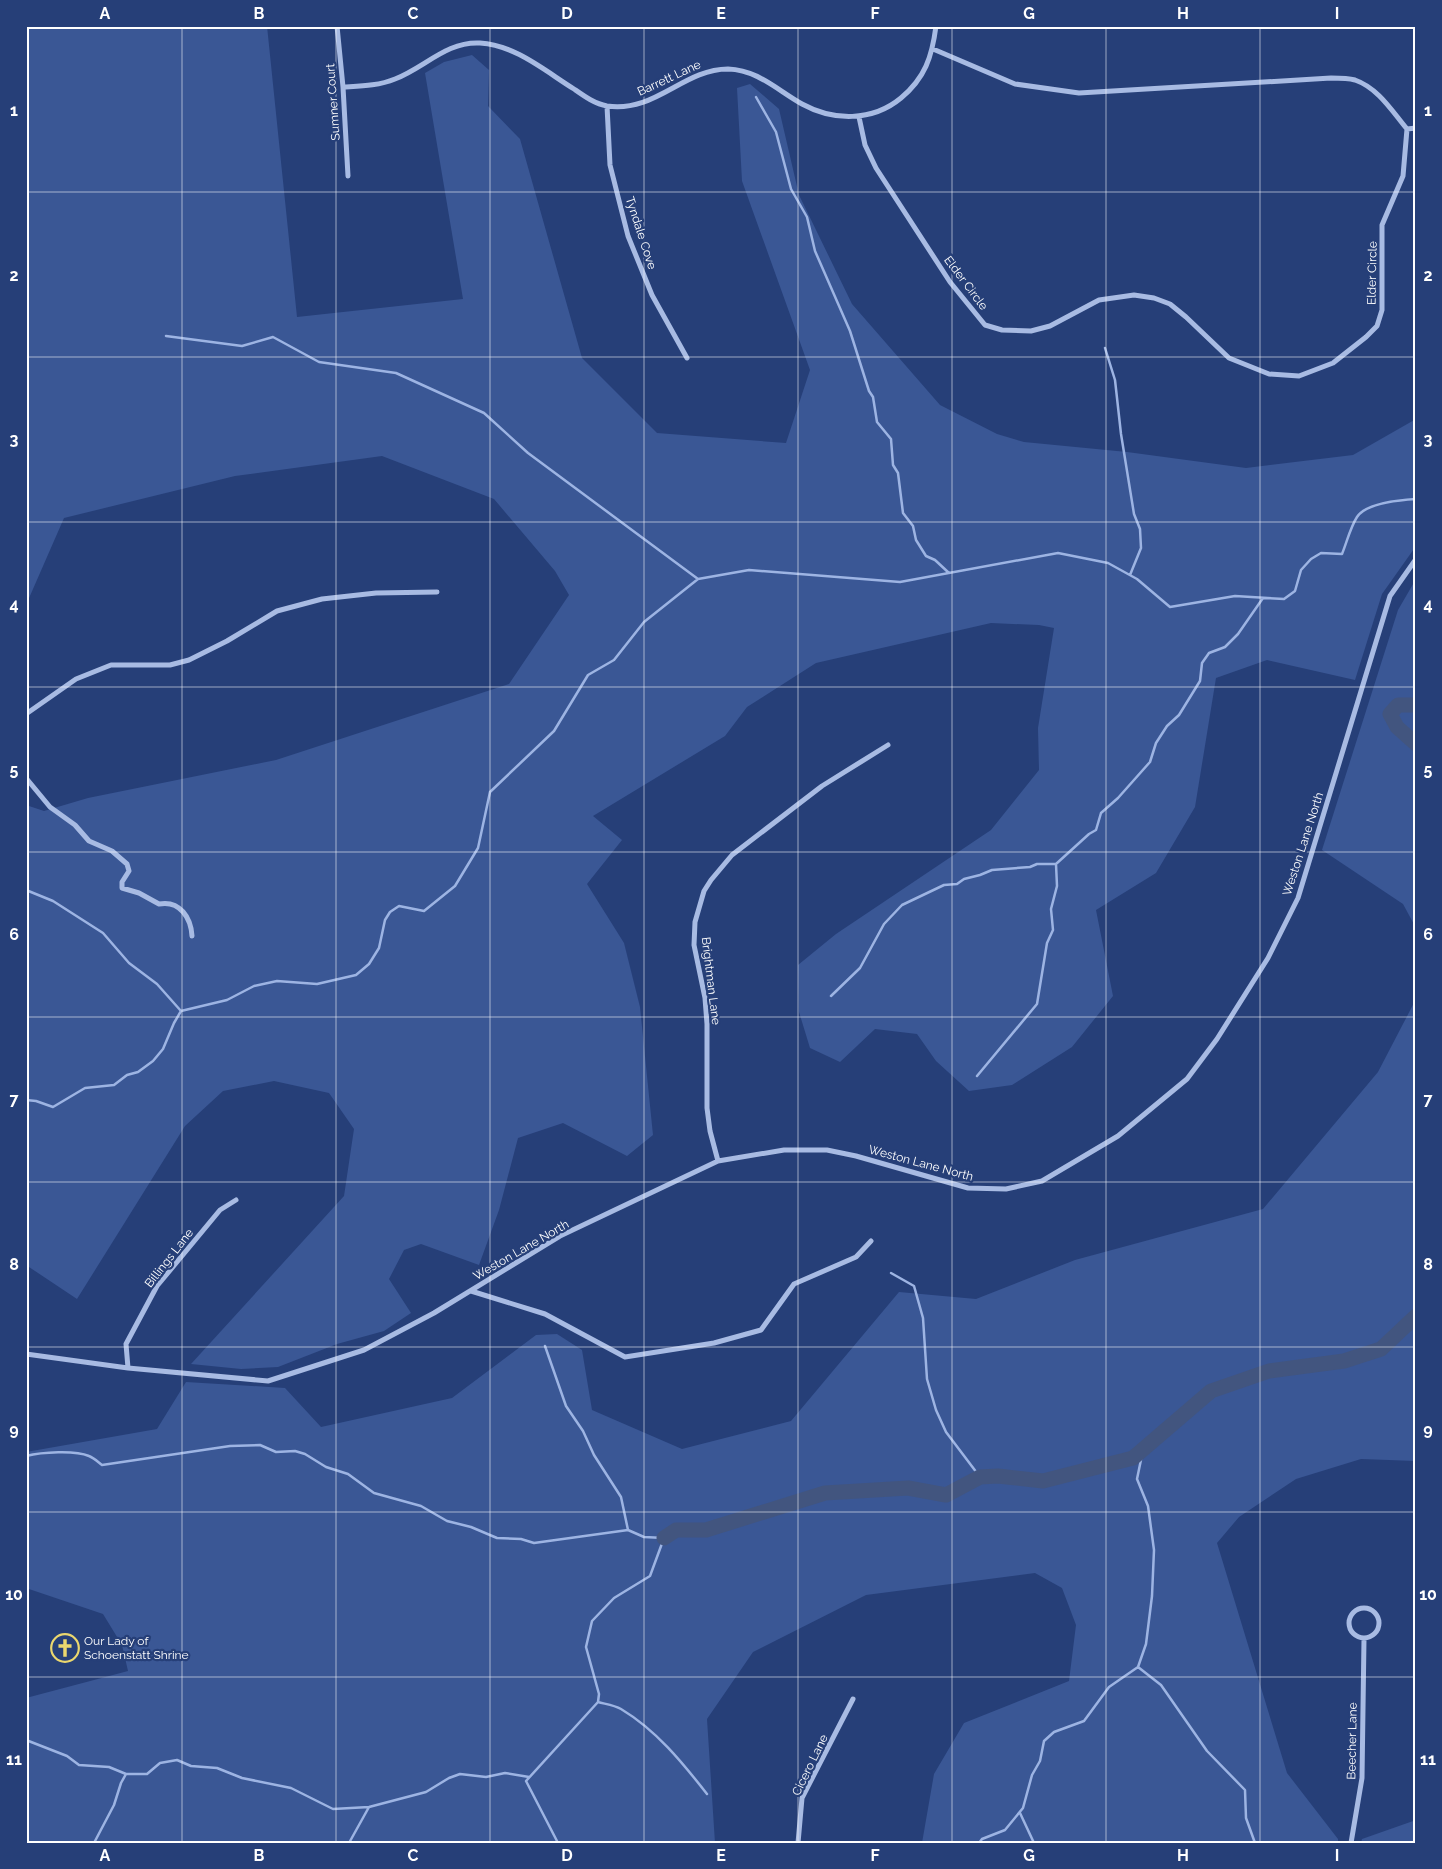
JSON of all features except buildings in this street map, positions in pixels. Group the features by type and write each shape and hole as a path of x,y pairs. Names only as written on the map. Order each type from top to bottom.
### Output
{"street":[{"name":"Sumner Court","path":"337,26 348,176"},
{"name":"Barrett Lane","path":"342,87 376,84 393,80 449,48 479,43 508,49 584,96 607,106 641,104 710,70 728,69 742,70 758,76 802,104 818,111 833,116 859,117 890,107 920,79 933,50 936,26"},
{"path":"933,50 1015,84 1079,93 1331,78 1354,80 1376,92 1407,129 1416,128"},
{"name":"Tyndale Cove","path":"607,106 610,165 628,236 652,295 687,358"},
{"name":"Elder Circle","path":"859,117 865,145 876,168 950,282 985,325 1002,330 1031,331 1050,326 1099,300 1134,295 1148,297 1170,304 1229,358 1269,374 1299,376 1333,363 1366,338 1377,326 1382,310 1382,226 1403,176 1407,129"},
{"name":"Weston Lane North","path":"26,1354 128,1368 268,1381 364,1350 434,1313 560,1236 718,1161 784,1150 827,1150 856,1156 968,1188 1006,1189 1042,1181 1118,1136 1187,1079 1216,1039 1268,958 1298,898 1390,596 1416,559"},
{"path":"26,714 76,679 111,665 170,664 189,660 227,641 277,611 322,598 437,592"},
{"name":"Brightman Lane","path":"718,1161 710,1131 707,1108 707,1024 705,998 694,945 695,922 701,899 710,880 732,855 822,786 888,745"},
{"path":"26,778 50,807 75,825 89,841 112,851 127,864 129,871 121,885 122,888 139,893 159,904 168,902 174,904 188,919 192,936"},
{"name":"Billings Lane","path":"128,1368 126,1344 157,1286 220,1210 236,1200"},
{"path":"470,1291 545,1314 625,1357 714,1343 761,1330 794,1284 856,1257 871,1241"},
{"path":"1364,1608 1377,1614 1380,1624 1377,1633 1364,1639 1354,1635 1351,1631 1349,1620 1355,1612 1364,1608"},
{"name":"Beecher Lane","path":"1351,1843 1362,1778 1364,1639"},
{"name":"Cicero Lane","path":"798,1843 802,1798 853,1699"}],"shaded area":[{"path":"32,26 267,26 297,317 463,299 425,73 444,62 472,55 489,70 488,106 520,139 582,358 657,433 786,443 810,370 742,181 737,88 750,84 779,109 799,195 852,304 940,405 997,434 1024,442 1127,452 1246,468 1353,455 1416,419 1416,546 1382,594 1355,680 1267,660 1216,678 1195,807 1156,873 1096,910 1113,996 1072,1047 1012,1085 969,1091 936,1061 917,1034 875,1029 840,1062 810,1048 799,1012 798,965 836,934 991,830 1039,770 1038,728 1054,628 1039,625 991,623 816,663 747,707 725,736 593,816 622,840 587,884 624,943 640,1007 653,1135 627,1156 563,1123 518,1138 499,1210 479,1265 421,1244 404,1250 389,1279 411,1313 384,1331 337,1344 278,1367 241,1369 191,1364 344,1196 354,1129 329,1093 274,1081 223,1091 185,1126 77,1299 26,1265 26,805 44,811 88,798 276,760 509,684 569,595 555,571 494,499 382,456 235,476 64,518 26,605 26,28"},
{"path":"1416,579 1416,928 1403,904 1322,850 1398,610"},
{"path":"1416,999 1416,1461 1361,1459 1296,1479 1239,1517 1217,1543 1287,1773 1338,1839 1338,1843 922,1843 934,1774 964,1723 1069,1681 1076,1625 1062,1588 1035,1573 866,1595 753,1652 707,1719 715,1843 26,1843 26,1698 128,1671 122,1645 103,1614 26,1588 26,1452 157,1429 186,1382 285,1388 321,1427 452,1398 536,1335 557,1334 582,1350 592,1410 682,1449 791,1421 899,1292 976,1299 1075,1260 1263,1209 1378,1072"},
{"path":"1416,1820 1416,1843 1361,1843 1362,1839"}],"waterway":[{"path":"756,97 776,132 791,189 807,217 815,251 850,331 869,391 873,397 877,422 891,439 893,465 898,473 903,513 913,526 916,540 926,556 935,560 949,573"},
{"path":"166,336 242,346 273,337 319,362 396,373 484,413 528,453 698,579 749,570 900,582 1058,553 1108,563 1137,579 1170,607 1235,596 1284,599 1295,591 1301,570 1311,559 1321,553 1342,554 1352,526 1361,512 1375,505 1416,499"},
{"path":"1105,348 1115,380 1121,434 1134,514 1140,529 1141,548 1130,575"},
{"path":"26,890 53,901 103,933 129,963 157,984 181,1011 227,1000 254,986 277,981 317,984 356,975 369,964 379,948 385,920 390,912 399,906 424,911 455,886 478,848 490,792 554,731 588,675 614,660 644,622 698,579"},
{"path":"977,1076 1037,1004 1047,943 1053,930 1051,909 1057,886 1056,864 1096,830 1101,813 1118,798 1150,762 1156,743 1167,726 1179,715 1200,681 1202,663 1209,653 1225,647 1238,634 1263,598"},
{"path":"1416,705 1398,705 1390,714 1397,727 1416,744"},
{"path":"831,996 860,968 884,924 902,905 944,885 957,884 964,879 992,870 1030,867 1037,864 1056,864"},
{"path":"26,1100 36,1101 53,1107 85,1088 114,1085 127,1075 138,1072 153,1061 163,1049 181,1011"},
{"path":"891,1273 914,1286 923,1318 927,1379 936,1410 946,1432 980,1477"},
{"path":"664,1538 676,1530 706,1530 825,1493 908,1488 946,1495 980,1477 998,1476 1043,1481 1133,1458 1211,1391 1269,1371 1344,1361 1381,1349 1416,1316"},
{"path":"545,1346 566,1406 583,1431 594,1455 621,1497 628,1530"},
{"path":"26,1456 41,1453 76,1453 89,1456 102,1465 230,1446 260,1445 276,1452 295,1451 305,1454 326,1467 348,1474 374,1493 421,1506 447,1521 471,1527 497,1538 521,1539 534,1543 628,1530 644,1537 664,1538 650,1576 614,1598 592,1621 586,1647 599,1694 598,1702 526,1781 558,1843"},
{"path":"979,1843 982,1839 1005,1830 1023,1808 1032,1775 1040,1761 1044,1741 1054,1732 1084,1721 1109,1687 1138,1667 1146,1644 1152,1596 1154,1550 1148,1506 1137,1479 1143,1450"},
{"path":"1138,1667 1161,1685 1207,1751 1245,1790 1246,1818 1255,1843"},
{"path":"598,1702 621,1709 646,1727 678,1759 707,1794"},
{"path":"26,1740 67,1756 79,1765 109,1767 126,1774"},
{"path":"94,1843 114,1805 126,1774 147,1774 160,1763 177,1760 191,1766 217,1768 242,1778 291,1788 333,1809 369,1807 426,1792 449,1778 460,1774 486,1777 505,1773 529,1777"},
{"path":"349,1843 369,1807"},
{"path":"1020,1813 1034,1843"}],"place":[{"name":"Our Lady of Schoenstatt Shrine","path":"65,1648"}]}
